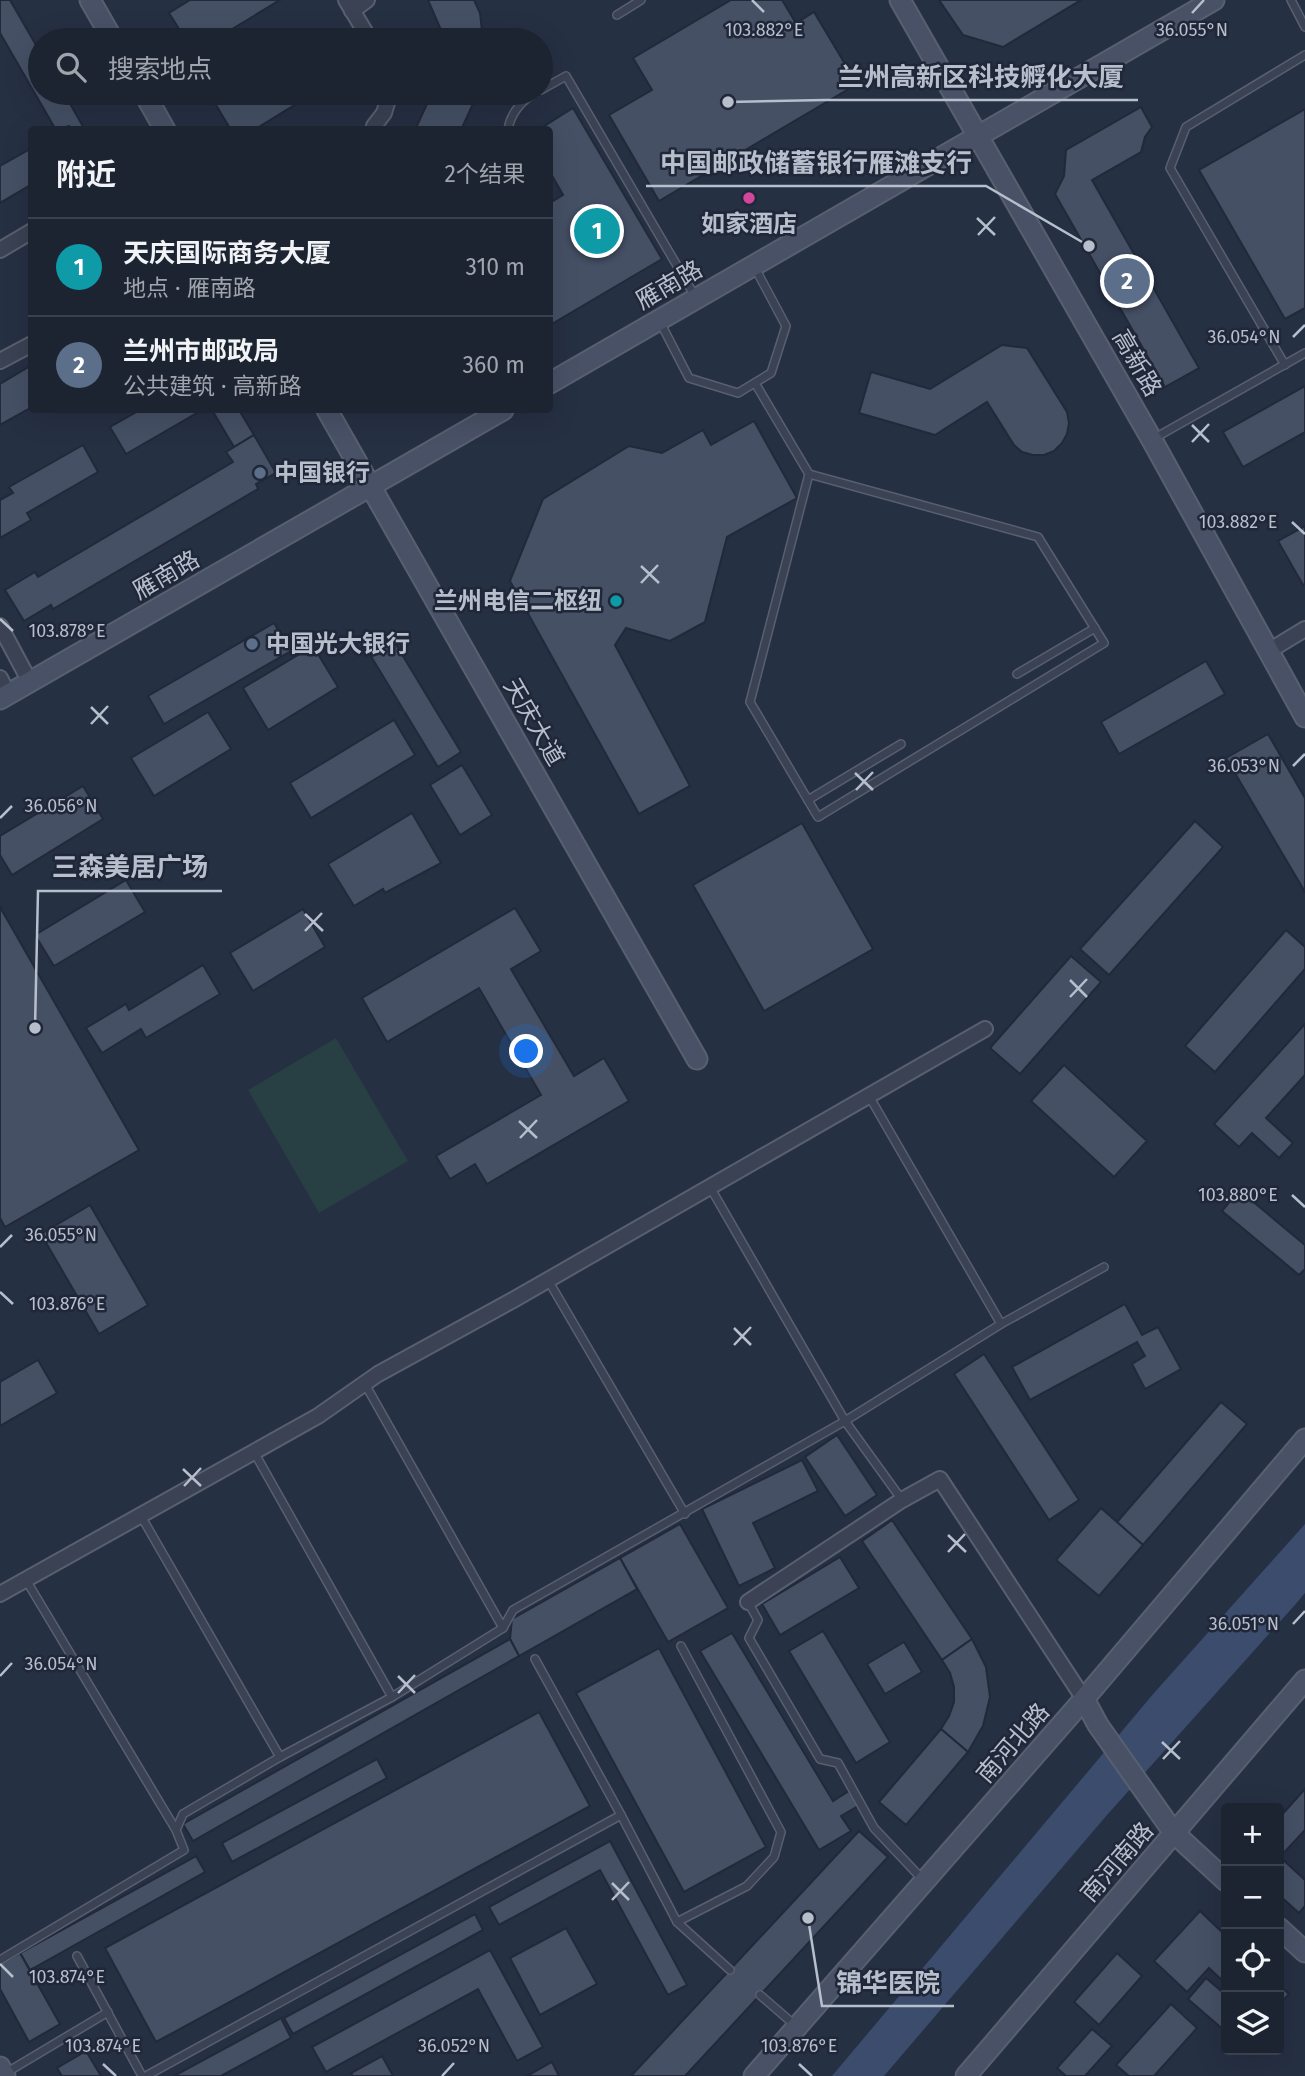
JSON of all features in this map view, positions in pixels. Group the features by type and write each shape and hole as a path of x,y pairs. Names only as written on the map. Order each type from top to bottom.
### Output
{"street":[{"path":"90,0 106,28"},
{"path":"363,28 349,5 367,0"},
{"name":"高新路","path":"900,0 1152,440 1305,717"},
{"name":"雁南路","path":"553,381 1214,0"},
{"path":"151,105 163,126"},
{"path":"374,126 386,105"},
{"path":"0,250 28,233"},
{"path":"0,361 28,346"},
{"name":"天庆大道","path":"329,413 697,1059"},
{"name":"雁南路","path":"3,690 30,682 498,413"},
{"path":"0,626 30,682"},
{"path":"1267,652 1305,629"},
{"path":"0,1594 318,1416 365,1383 985,1029"},
{"name":"南河北路","path":"754,2076 1084,1699 1305,1438"},
{"path":"748,1602 902,1500 940,1479 1149,1800 1174,1833 1221,1876"},
{"name":"南河南路","path":"965,2076 1305,1680"},
{"path":"1280,1929 1305,1952"}],"lane":[{"path":"617,15 641,0"},
{"path":"1291,0 1305,27"},
{"path":"1285,365 1170,167 1186,127 1305,55"},
{"path":"553,83 566,76 696,298"},
{"path":"508,126 509,120 520,105"},
{"path":"659,320 689,378 738,393 771,373 786,326 753,266"},
{"path":"1152,440 1305,353"},
{"path":"755,383 809,474 1038,537 1104,643 818,817 750,702 809,474"},
{"path":"1017,674 1095,628"},
{"path":"808,800 901,744"},
{"path":"869,1095 1002,1324"},
{"path":"710,1187 845,1421 902,1500"},
{"path":"176,1830 183,1814 280,1757 392,1697 503,1628 513,1610 685,1514 845,1421 1002,1324 1104,1267"},
{"path":"548,1280 685,1514"},
{"path":"365,1383 503,1628"},
{"path":"254,1452 392,1697"},
{"path":"141,1515 280,1757"},
{"path":"0,1959 184,1850 176,1830 26,1579"},
{"path":"748,1602 758,1620 749,1638 820,1759 838,1763 874,1828 924,1881"},
{"path":"677,1922 747,1886 774,1857 781,1832 681,1646"},
{"path":"535,1659 677,1922 730,1970"},
{"path":"77,1956 144,2076 621,1815"},
{"path":"760,1995 797,2027"},
{"path":"3,2073 107,2012"}],"green space":[{"path":"336,1038 408,1161 319,1213 248,1090"}],"water":[{"path":"1305,1524 1305,1593 1294,1606 1107,1815 884,2076 832,2076 1154,1693"}],"building":[{"path":"0,0 10,0 28,31 28,82 0,33"},
{"path":"190,0 280,0 234,28 178,28 169,13"},
{"path":"428,0 474,0 480,13 482,28 440,28"},
{"path":"731,0 782,0 796,23 814,12 857,84 659,201 609,115 652,90 633,58"},
{"path":"939,0 1081,0 1003,47 963,35"},
{"path":"42,105 71,105 83,126 69,126 54,126"},
{"path":"216,105 295,105 260,126 229,126"},
{"path":"426,105 472,105 463,126 417,126"},
{"path":"1141,107 1152,127 1145,137 1141,152 1092,180 1199,368 1165,387 1055,194 1064,176 1066,150"},
{"path":"573,108 662,259 553,323 553,201 563,195 553,177 553,126 544,126"},
{"path":"1305,109 1305,308 1285,319 1199,170"},
{"path":"28,150 28,186 0,203 0,166"},
{"path":"1002,345 1027,348 1067,412 1067,434 1054,451 1044,455 1022,452 1014,445 987,402 935,435 859,413 871,372 930,389"},
{"path":"28,367 28,409 0,425 0,384"},
{"path":"1305,386 1305,432 1243,467 1223,432"},
{"path":"135,413 197,413 126,454 110,427"},
{"path":"214,413 241,413 254,435 234,447"},
{"name":"兰州电信二枢纽","path":"754,421 797,498 727,537 705,622 670,641 626,628 615,645 690,786 639,814 510,581 543,499 629,446 662,453 703,430 711,445"},
{"path":"254,435 276,473 256,484 258,489 53,609 51,605 24,621 5,590 35,572 38,577 233,462 226,452"},
{"path":"83,445 98,472 27,513 31,520 0,538 0,500 13,493 9,487"},
{"path":"1305,526 1305,584 1303,585 1278,541"},
{"path":"274,623 291,651 164,724 148,696"},
{"path":"392,638 461,752 438,767 369,653"},
{"path":"313,646 338,687 268,730 243,688"},
{"path":"1206,661 1225,694 1119,754 1101,722"},
{"path":"208,712 231,749 154,796 131,758"},
{"path":"394,720 415,755 311,818 290,783"},
{"path":"1268,734 1305,798 1305,892 1226,758"},
{"path":"462,765 492,815 460,835 430,785"},
{"path":"83,786 103,819 12,875 0,855 0,836"},
{"path":"412,813 441,863 385,893 383,889 354,906 328,864"},
{"path":"1195,821 1223,847 1109,975 1080,949"},
{"path":"802,823 873,949 764,1011 693,885"},
{"path":"126,880 145,912 54,966 35,935"},
{"path":"0,907 139,1150 5,1227 0,1218"},
{"path":"515,908 541,951 511,969 574,1076 604,1058 629,1101 487,1184 475,1164 450,1179 436,1156 541,1095 479,988 387,1042 362,998"},
{"path":"303,909 325,947 253,991 230,953"},
{"path":"1286,930 1305,947 1305,969 1215,1072 1185,1046"},
{"path":"1071,956 1101,982 1020,1074 990,1048"},
{"path":"203,965 220,994 146,1038 141,1029 102,1053 86,1028 126,1004 129,1010"},
{"path":"1305,1024 1305,1075 1266,1118 1293,1143 1279,1158 1252,1133 1239,1147 1214,1124"},
{"path":"1064,1065 1147,1141 1114,1177 1031,1101"},
{"path":"1239,1190 1305,1245 1305,1269 1299,1275 1222,1211"},
{"path":"90,1205 148,1305 99,1334 41,1234"},
{"path":"1125,1304 1142,1335 1158,1327 1181,1369 1145,1389 1132,1364 1145,1356 1137,1342 1030,1400 1012,1367"},
{"path":"984,1354 1079,1500 1049,1520 954,1374"},
{"path":"38,1360 57,1393 0,1426 0,1382"},
{"path":"1221,1402 1247,1424 1143,1545 1117,1522"},
{"path":"837,1435 877,1495 845,1516 805,1457"},
{"path":"802,1460 818,1491 753,1523 775,1568 739,1586 702,1509"},
{"path":"1101,1508 1143,1545 1099,1596 1056,1560"},
{"path":"892,1520 972,1639 942,1660 862,1541"},
{"path":"680,1524 728,1608 668,1642 620,1558"},
{"path":"840,1557 859,1588 780,1635 762,1604"},
{"path":"620,1558 637,1589 519,1656 510,1639 512,1619"},
{"path":"823,1631 890,1742 856,1763 789,1651"},
{"path":"732,1633 833,1801 849,1791 858,1806 841,1816 851,1831 819,1850 700,1651"},
{"path":"510,1639 519,1656 193,1841 183,1824"},
{"path":"972,1639 986,1667 990,1697 983,1726 968,1752 941,1729 954,1702 950,1673 942,1660"},
{"path":"904,1642 922,1672 885,1694 867,1664"},
{"path":"659,1648 766,1847 684,1892 576,1693"},
{"path":"539,1712 590,1806 156,2042 105,1948"},
{"path":"941,1729 968,1752 906,1825 879,1802"},
{"path":"377,1759 387,1778 232,1862 222,1843"},
{"path":"1305,1789 1305,1830 1284,1853 1284,1812"},
{"path":"859,1831 888,1857 685,2076 631,2076"},
{"path":"610,1841 687,1985 668,1995 600,1870 499,1925 489,1907"},
{"path":"196,1856 205,1872 30,1970 20,1953"},
{"path":"1284,1861 1305,1880 1305,1906 1299,1913 1284,1900"},
{"path":"1200,1911 1221,1931 1221,1979 1209,1968 1187,1992 1154,1961"},
{"path":"475,1914 483,1930 293,2034 284,2018"},
{"path":"566,1928 597,1984 540,2015 510,1958"},
{"path":"490,1950 543,2047 517,2061 478,1989 326,2072 312,2047"},
{"path":"20,1953 60,2024 29,2042 0,1989 0,1964"},
{"path":"1117,1953 1142,1976 1099,2025 1074,2002"},
{"path":"1206,1978 1221,1991 1221,2028 1188,1999"},
{"path":"1171,2004 1197,2028 1154,2076 1129,2076 1116,2065"},
{"path":"281,2018 291,2038 221,2076 174,2076"},
{"path":"1092,2029 1112,2046 1085,2076 1066,2076 1057,2068"},
{"path":"86,2051 101,2076 62,2076 57,2068"},
{"path":"382,2056 393,2076 353,2076 351,2073"},
{"path":"552,2062 559,2076 527,2076"}],"place":[{"name":"兰州高新区科技孵化大厦","path":"728,102"},
{"name":"如家酒店","path":"749,198"},
{"name":"天庆国际商务大厦","path":"597,231"},
{"name":"中国邮政储蓄银行雁滩支行","path":"1089,246"},
{"name":"兰州市邮政局","path":"1127,281"},
{"name":"中国银行","path":"260,473"},
{"name":"兰州电信二枢纽","path":"616,601"},
{"name":"中国光大银行","path":"252,644"},
{"name":"三森美居广场","path":"35,1028"},
{"name":"锦华医院","path":"808,1918"}]}
